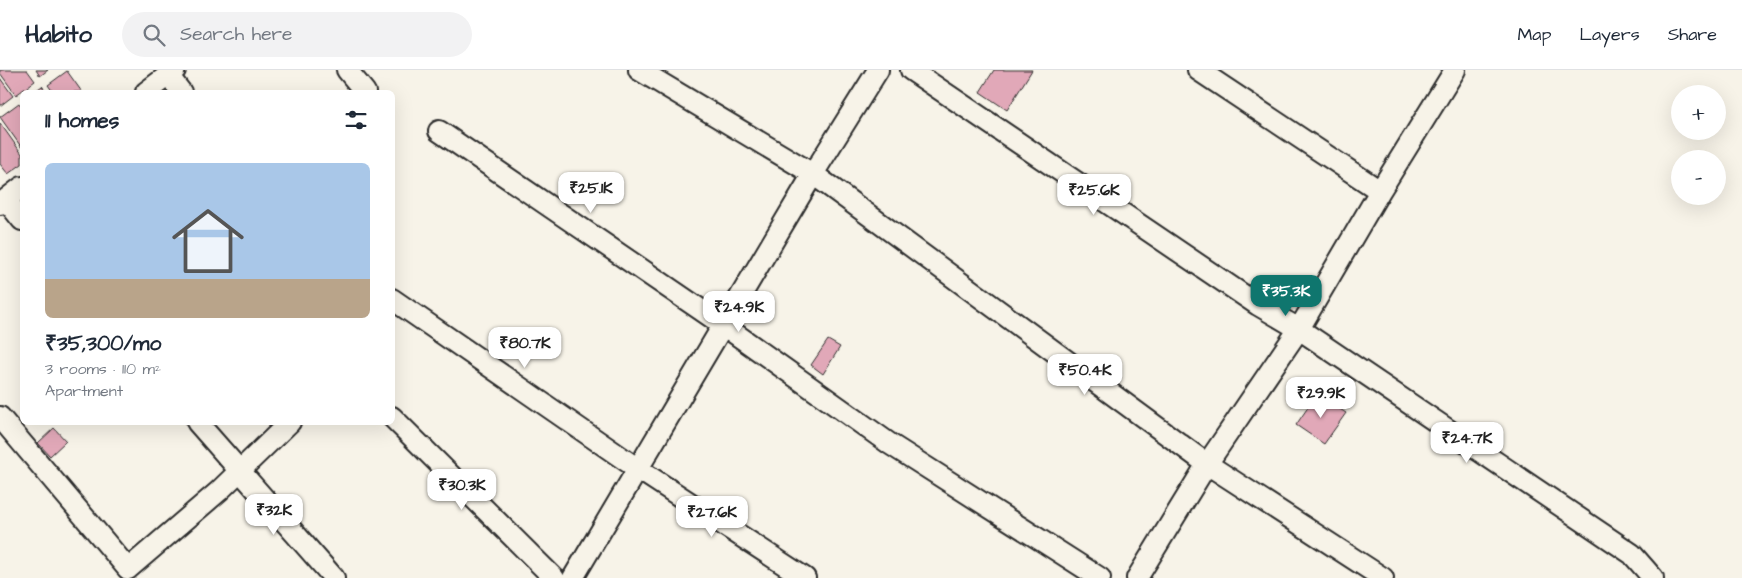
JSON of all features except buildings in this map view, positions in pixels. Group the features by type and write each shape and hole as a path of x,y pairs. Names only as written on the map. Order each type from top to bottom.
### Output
{"street":[{"path":"347,70 363,90"},
{"path":"639,70 813,174 1207,464 1383,578"},
{"path":"572,578 813,174 878,70"},
{"path":"911,70 1250,299 1299,328 1632,554 1653,578"},
{"path":"1198,70 1380,191"},
{"path":"1137,578 1207,464 1299,328 1380,191 1455,70"},
{"path":"149,90 172,73 180,90"},
{"path":"439,131 723,325 890,444 1100,578"},
{"path":"20,189 3,202 20,218"},
{"path":"395,301 638,469 804,578"},
{"path":"0,417 127,575 161,540 199,509 287,425"},
{"path":"395,421 554,578"},
{"path":"201,425 334,578"}]}
